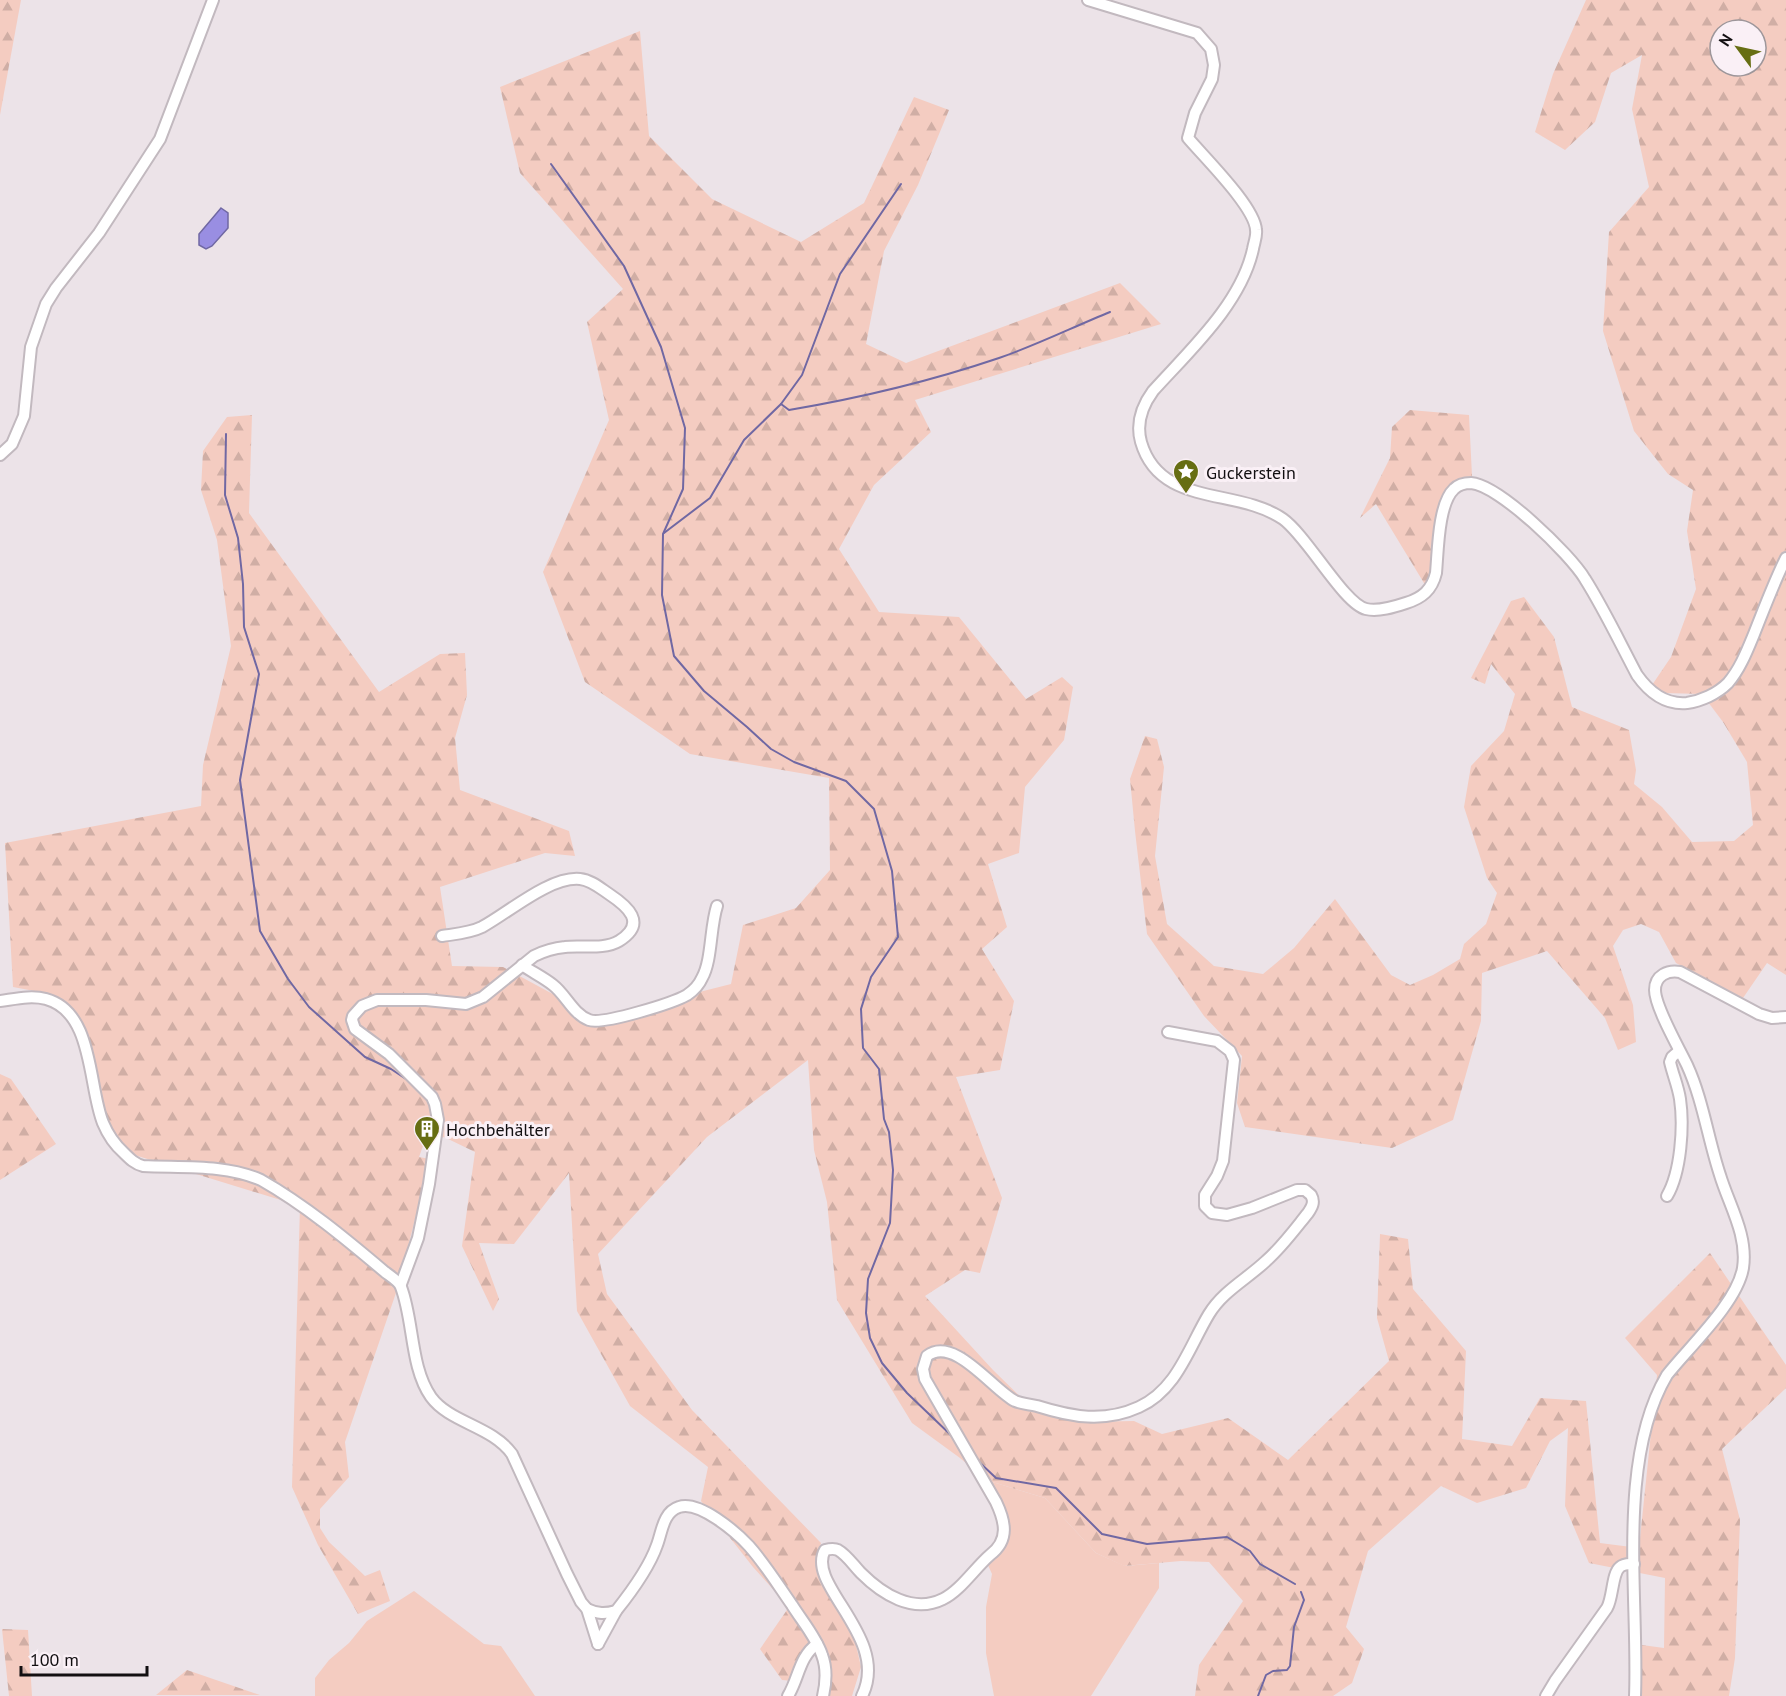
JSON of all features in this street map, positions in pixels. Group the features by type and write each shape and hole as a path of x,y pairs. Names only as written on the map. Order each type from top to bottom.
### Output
{"street":[{"path":"0,455 12,444 24,416 31,346 46,304 99,233 160,139 213,0"},
{"path":"1088,0 1197,33 1211,49 1214,65 1212,79 1195,113 1188,138 1247,208 1256,230 1251,257 1221,316 1153,391 1145,403 1140,436 1144,453 1148,461 1167,480 1186,488 1263,509 1282,519 1298,532 1349,598 1360,607 1370,609 1403,604 1427,592 1435,580 1442,522 1448,496 1464,484 1471,483 1486,488 1524,515 1572,562 1585,579 1637,675 1647,689 1670,702 1699,700 1710,696 1727,684 1741,663 1786,558"},
{"path":"442,936 476,929 524,899 550,887 577,879 590,882 626,906 632,913 633,922 627,935 616,943 605,946 564,947 534,956 475,1002 466,1004 426,1000 377,1000 362,1006 353,1017 355,1029 381,1048 427,1092 432,1097 437,1111 438,1120 429,1184 418,1238 401,1284 419,1369 428,1392 440,1406 491,1435 512,1454 567,1574 587,1609 598,1644 616,1611 651,1559 666,1519 671,1512 680,1507 690,1506 713,1516 748,1545 776,1581 824,1658 826,1673 823,1696"},
{"path":"522,965 551,983 588,1020 599,1022 643,1011 683,997 699,984 705,973 717,906"},
{"path":"1635,1696 1635,1506 1638,1464 1648,1420 1667,1375 1738,1285 1744,1254 1740,1232 1720,1176 1698,1095 1658,1003 1655,992 1657,981 1660,976 1669,971 1675,971 1766,1017 1778,1019 1786,1017"},
{"path":"0,1001 38,997 59,1004 69,1013 86,1048 102,1122 115,1145 134,1162 143,1166 222,1170 251,1175 330,1228 401,1284"},
{"path":"862,1696 868,1677 866,1653 854,1624 823,1575 821,1557 825,1550 831,1548 837,1550 889,1595 913,1604 925,1605 946,1598 953,1592 980,1563 996,1551 1004,1535 1004,1521 996,1502 925,1379 923,1369 925,1360 931,1353 955,1355 1019,1402 1071,1416 1094,1417 1132,1410 1156,1397 1175,1376 1210,1313 1220,1300 1273,1255 1313,1206 1311,1195 1301,1189 1234,1214 1216,1214 1206,1209 1205,1195 1217,1176 1225,1152 1234,1060 1230,1051 1217,1041 1168,1032"},
{"path":"1667,1196 1673,1185 1680,1142 1680,1100 1671,1062 1672,1057 1680,1051"},
{"path":"1546,1696 1607,1608 1617,1571 1622,1565 1634,1564"},
{"path":"587,1609 604,1614 616,1611"},
{"path":"788,1696 799,1674 803,1659 808,1651 817,1644"}],"green space":[{"path":"0,0 21,0 0,115"},
{"path":"1586,0 1786,0 1786,975 1767,963 1743,998 1676,963 1659,932 1641,924 1623,930 1613,946 1633,1005 1636,1042 1618,1050 1605,1018 1547,951 1482,973 1481,1021 1453,1120 1392,1148 1245,1127 1237,1103 1242,1056 1204,1016 1147,934 1130,779 1145,736 1157,739 1164,767 1155,856 1167,924 1214,966 1263,974 1294,948 1335,899 1391,975 1410,985 1460,959 1464,944 1486,924 1497,893 1487,878 1464,807 1471,766 1504,731 1515,694 1491,664 1485,684 1471,678 1511,601 1524,597 1554,637 1572,707 1629,730 1636,770 1634,784 1662,807 1692,842 1734,841 1753,825 1747,762 1723,722 1702,694 1664,693 1650,688 1671,657 1696,589 1687,531 1693,490 1668,474 1634,431 1603,331 1609,232 1649,187 1632,109 1642,55 1611,73 1595,122 1565,150 1535,132 1553,74"},
{"path":"640,31 649,136 712,199 801,242 864,203 914,97 949,110 918,185 884,251 866,344 906,363 1120,283 1161,324 915,400 931,432 874,485 839,549 879,612 959,617 1026,699 1062,677 1073,687 1064,740 1025,787 1019,853 988,864 1007,927 982,949 1014,1001 1000,1070 956,1077 1002,1198 980,1273 965,1270 925,1296 993,1370 1035,1411 1082,1422 1134,1421 1162,1434 1228,1418 1288,1460 1389,1361 1377,1318 1380,1234 1408,1239 1413,1289 1466,1351 1462,1439 1512,1446 1540,1398 1586,1401 1600,1543 1639,1548 1657,1375 1625,1338 1710,1253 1786,1365 1786,1388 1722,1449 1740,1520 1735,1658 1729,1696 1639,1696 1642,1645 1664,1648 1665,1578 1589,1563 1565,1506 1568,1428 1550,1441 1526,1488 1477,1503 1441,1486 1368,1551 1346,1627 1364,1649 1352,1683 1333,1696 1195,1696 1199,1665 1243,1601 1209,1562 1181,1561 1124,1566 1096,1553 1045,1498 986,1480 912,1423 837,1300 827,1202 814,1150 808,1060 707,1137 598,1254 607,1294 692,1410 821,1543 816,1567 853,1632 861,1667 852,1696 827,1696 821,1641 793,1681 782,1680 760,1649 789,1607 753,1567 701,1501 708,1467 630,1406 577,1311 569,1173 514,1244 479,1243 499,1299 493,1311 462,1246 475,1152 444,1137 423,1146 419,1157 430,1159 398,1287 345,1442 349,1477 320,1509 320,1528 329,1542 365,1576 380,1570 390,1601 358,1614 318,1545 292,1487 300,1206 128,1153 106,1126 90,1042 72,1009 45,993 13,987 5,843 201,806 203,765 231,646 217,540 201,490 203,451 227,417 252,415 249,513 379,692 440,654 465,653 467,695 455,738 460,790 569,831 575,856 545,853 440,887 452,966 503,967 597,1018 731,984 743,925 796,908 830,870 829,778 690,754 585,682 543,572 609,420 587,322 623,289 520,173 500,87"},
{"path":"1410,410 1469,415 1472,476 1450,486 1427,588 1376,504 1360,518 1390,458 1392,427"},
{"path":"0,1074 11,1079 56,1144 0,1180"},
{"path":"986,1480 1045,1498 1096,1553 1125,1566 1159,1563 1159,1588 1091,1696 994,1696 986,1653 986,1607 992,1574 987,1563 1009,1532 1009,1521"},
{"path":"414,1591 484,1644 501,1646 535,1696 315,1696 315,1678 329,1660 349,1643 367,1621"},
{"path":"2,1629 28,1630 32,1696 9,1696"},
{"path":"187,1670 260,1695 156,1695"}],"shaded area":[{"path":"221,208 228,213 228,228 212,246 206,249 199,245 199,234"}],"waterway":[{"path":"551,164 624,266 661,347 685,428 683,489 663,534 662,595 674,656 704,691 771,749 794,762 846,781 874,809 892,871 898,937 871,977 861,1009 863,1048 879,1069 884,1119 889,1132 893,1170 890,1223 868,1279 866,1313 870,1338 882,1363 907,1393 954,1438"},
{"path":"664,533 710,498 744,440 781,404 802,375 840,274 901,184"},
{"path":"781,404 789,410 869,394 947,374 1013,353 1110,312"},
{"path":"226,434 225,495 238,538 243,584 244,627 259,674 240,780 260,931 288,979 309,1007 365,1057 391,1069 409,1081"},
{"path":"978,1461 996,1478 1056,1488 1102,1534 1147,1544 1227,1537 1250,1551 1260,1564 1295,1584"},
{"path":"1258,1696 1266,1675 1273,1671 1287,1670 1290,1666 1294,1627 1304,1600 1301,1592"}],"place":[{"name":"Guckerstein","path":"1186,495"},
{"name":"Hochbehälter","path":"427,1152"}]}
